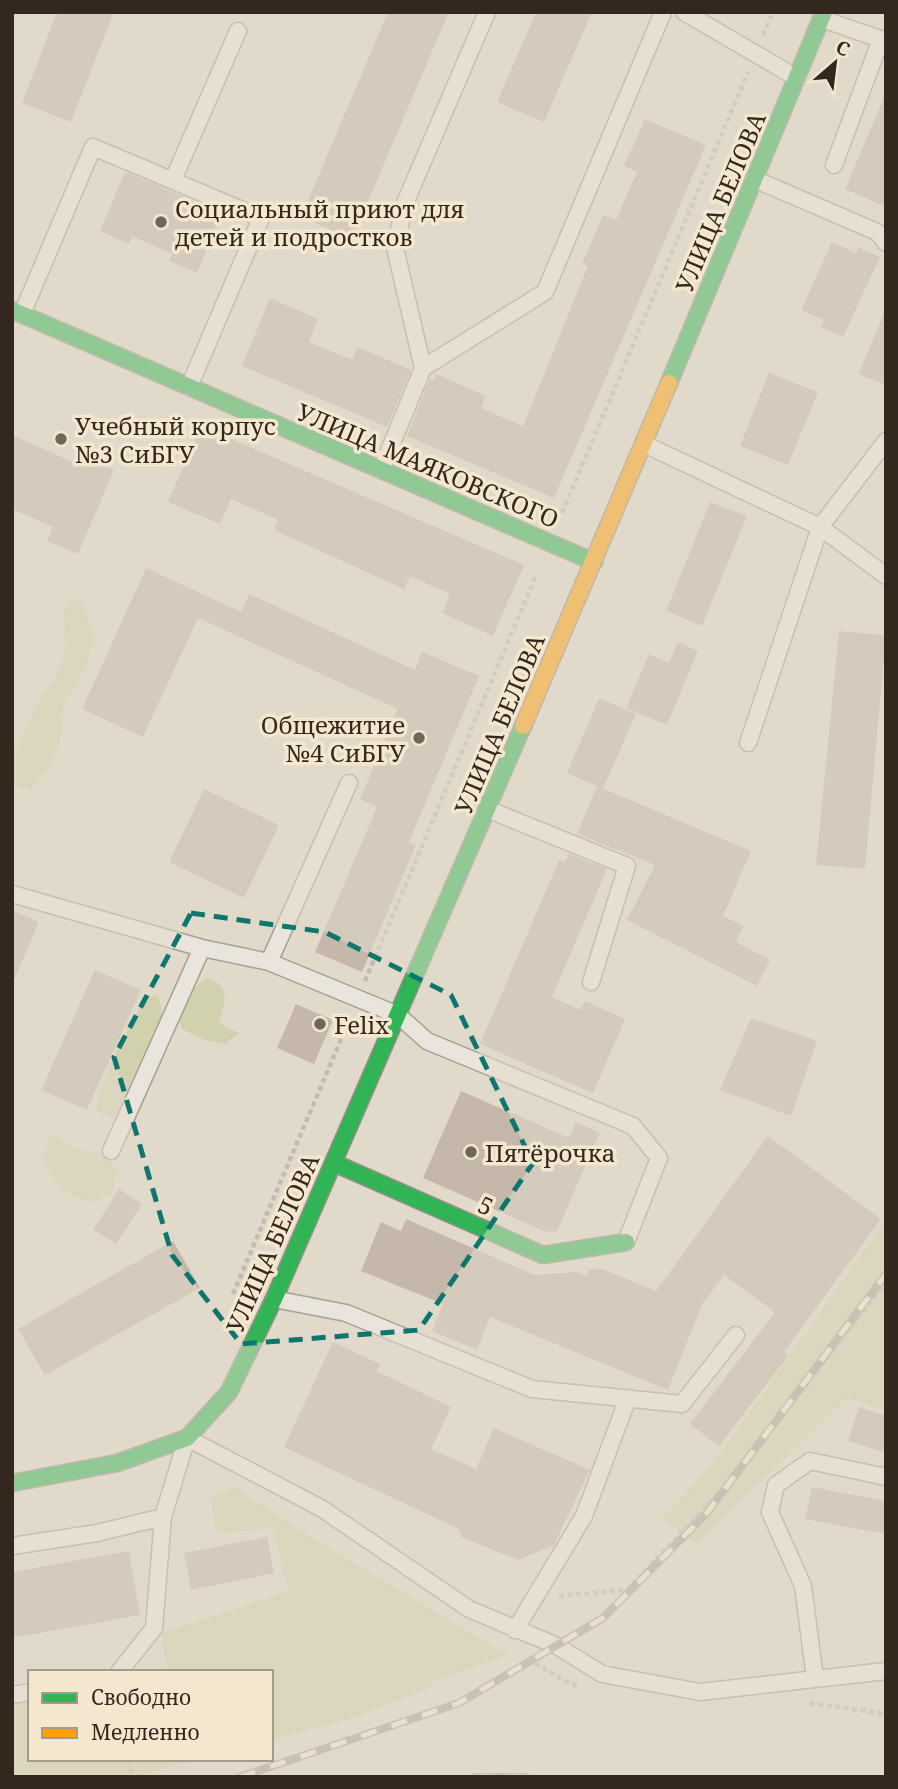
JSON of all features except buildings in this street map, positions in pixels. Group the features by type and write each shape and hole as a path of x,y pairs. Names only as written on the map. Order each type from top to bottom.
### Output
{"main road":[{"name":"УЛИЦА БЕЛОВА","path":"187,1438 229,1392 274,1299 594,562 823,15"},
{"name":"УЛИЦА МАЯКОВСКОГО","path":"17,312 594,562"},
{"name":"5","path":"334,1163 543,1255 626,1242"},
{"path":"12,1483 117,1463 187,1438"}],"lane":[{"path":"381,470 423,368 395,248 405,203 487,12"},
{"path":"423,368 545,292 663,12"},
{"path":"684,12 797,78"},
{"path":"823,15 883,40 834,165"},
{"path":"173,180 238,31"},
{"path":"17,312 93,147 261,218 189,387"},
{"path":"754,180 877,232 886,243"},
{"path":"748,743 820,527 886,441"},
{"path":"644,444 820,527 886,576"},
{"path":"269,962 349,783"},
{"path":"487,809 627,866 590,982"},
{"path":"12,894 202,948 269,962 398,1014 427,1041 633,1126 659,1158 626,1242"},
{"path":"111,1151 202,948"},
{"path":"274,1299 346,1313 532,1389 682,1404 736,1335"},
{"path":"515,1630 584,1516 628,1398"},
{"path":"121,1670 154,1628 163,1517 187,1438 321,1508 469,1609 557,1646 603,1674 700,1692 886,1671"},
{"path":"815,1679 803,1586 770,1512 776,1485 810,1461 886,1477"},
{"path":"12,1546 97,1532 163,1517"}],"path":[{"path":"233,1294 773,12"},
{"path":"537,1597 627,1590 737,1474 886,1282"}],"highlighted area":[{"path":"191,913 325,932 451,995 533,1163 419,1330 241,1344 172,1255 114,1057"}],"green space":[{"path":"71,599 81,599 94,639 84,671 64,704 60,741 50,766 31,790 12,785 12,747 18,748 41,696 55,679 65,653 64,612"},
{"path":"206,978 220,985 225,995 219,1023 239,1033 225,1044 202,1039 182,1029 178,1016 193,989"},
{"path":"158,996 163,1014 114,1118 96,1111 108,1069 131,1022 145,998"},
{"path":"55,1134 73,1148 100,1152 117,1171 113,1193 91,1203 62,1191 42,1161 49,1139"},
{"path":"886,1220 886,1410 847,1398 696,1544 662,1519 715,1461"},
{"path":"235,1487 302,1532 507,1655 437,1680 427,1689 353,1718 273,1739 273,1670 167,1670 161,1633 288,1592 273,1529 215,1533 211,1497"},
{"path":"28,1699 28,1761 194,1761 134,1777 12,1777 12,1702"}],"railway":[{"path":"240,1777 459,1703 603,1618 706,1514 886,1274"},
{"path":"476,1777 526,1777"}],"traffic: fast":[{"path":"669,383 824,12"},
{"path":"12,310 594,562"},
{"path":"12,1483 117,1463 187,1438 229,1392 274,1299 523,726"},
{"path":"334,1163 543,1255 626,1242"}],"traffic: slow":[{"path":"523,726 669,383"}],"place":[{"name":"Социальный приют для детей и подростков","path":"161,222"},
{"name":"Учебный корпус №3 СиБГУ","path":"61,439"},
{"name":"Общежитие №4 СиБГУ","path":"419,738"},
{"name":"Felix","path":"320,1024"},
{"name":"Пятёрочка","path":"471,1152"}]}
